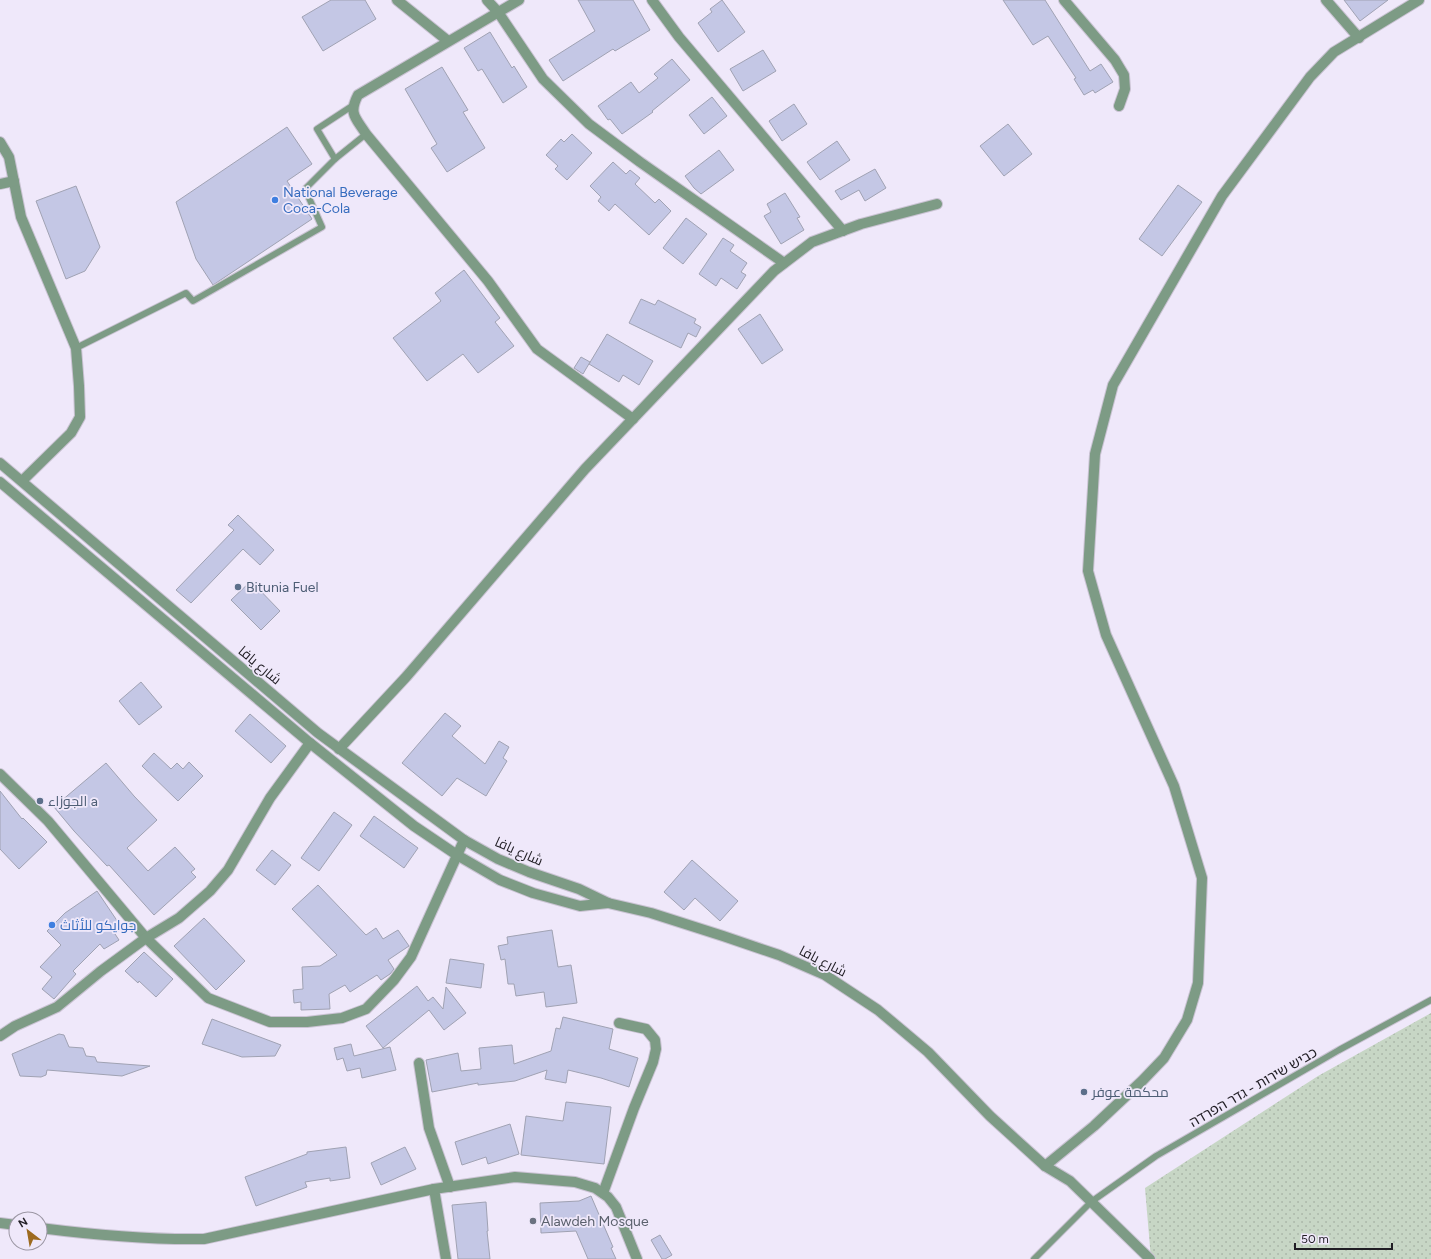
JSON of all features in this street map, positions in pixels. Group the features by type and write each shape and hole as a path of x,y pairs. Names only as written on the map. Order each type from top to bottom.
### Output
{"street":[{"path":"397,0 448,42"},
{"path":"487,0 498,12 543,80 589,124 640,162 784,263"},
{"path":"519,0 358,95 352,106 354,115 366,134 488,281 537,349 632,420"},
{"path":"652,0 679,37 843,231"},
{"path":"1064,0 1115,60 1124,75 1125,90 1119,106"},
{"path":"1326,0 1359,38"},
{"path":"1045,1166 1094,1126 1164,1058 1187,1020 1198,983 1202,878 1174,786 1106,635 1088,570 1095,454 1113,385 1222,196 1310,77 1334,52 1419,0"},
{"path":"0,142 9,157 21,217 76,348 80,417 71,433 22,481"},
{"path":"0,184 14,181"},
{"path":"339,749 406,677 585,469 774,271 812,242 861,224 937,204"},
{"name":"شارع يافا","path":"0,462 318,733 464,840 498,859 529,872 579,889 608,903 651,913 723,936 826,975 878,1010 928,1052 990,1116 1045,1166 1070,1181 1150,1259"},
{"path":"0,482 310,744 414,826 500,880 533,893 580,906 608,903"},
{"path":"0,1036 15,1026 57,1007 101,971 146,938 179,918 210,891 228,870 270,798 310,744"},
{"path":"0,774 48,821 146,938 208,998 270,1022 307,1022 342,1018 366,1009 394,980 411,957 464,840"},
{"path":"603,1193 634,1108 653,1062 656,1049 655,1040 646,1029 619,1023"},
{"path":"419,1063 429,1128 450,1187"},
{"path":"48,1229 95,1235 172,1240 204,1239 434,1189 515,1177 575,1182 595,1188 603,1193 616,1207 637,1259"},
{"path":"434,1189 446,1259"}],"lane":[{"path":"335,159 317,129 352,106"},
{"path":"76,348 186,293 193,301 322,227 306,189 335,159 366,134"},
{"name":"כביש שירות - גדר הפרדה","path":"1034,1259 1091,1202 1156,1156 1339,1050 1431,1000"}],"green space":[{"path":"1431,1013 1431,1259 1151,1259 1145,1188 1318,1076"}],"building":[{"path":"331,0 365,0 376,19 323,51 302,17"},
{"path":"578,0 633,0 650,30 615,51 613,49 563,81 549,60 595,31"},
{"path":"722,0 745,32 718,52 698,23 712,12 710,9"},
{"path":"1003,0 1045,0 1090,71 1101,64 1113,82 1095,93 1093,90 1084,95 1074,79 1076,78 1048,36 1033,45"},
{"path":"1344,0 1388,0 1360,21"},
{"path":"490,32 512,68 514,66 527,87 503,103 482,69 478,71 464,48"},
{"path":"763,50 776,71 743,91 730,69"},
{"path":"672,59 690,80 652,111 653,112 622,134 610,119 608,120 598,106 631,82 639,93 658,78 654,74"},
{"path":"442,67 468,110 463,112 485,148 447,172 431,148 437,144 405,89"},
{"path":"712,97 727,116 704,134 689,115"},
{"path":"794,104 807,124 782,141 769,121"},
{"path":"1008,124 1032,154 1004,176 980,146"},
{"path":"287,127 312,164 287,181 312,219 213,285 196,259 176,202"},
{"path":"572,134 592,153 567,180 555,169 558,166 546,155 561,139 564,142"},
{"path":"837,141 850,160 820,180 807,162"},
{"path":"719,150 734,170 701,194 694,188 685,176"},
{"path":"613,162 626,174 630,170 640,178 635,184 655,203 659,199 671,211 649,235 615,204 609,211 598,201 601,197 590,186"},
{"path":"875,169 886,188 865,201 859,190 841,200 835,191"},
{"path":"1178,185 1202,202 1162,256 1139,239"},
{"path":"76,186 100,247 85,271 66,279 36,201"},
{"path":"785,193 800,217 797,218 804,230 781,244 764,216 771,212 767,204"},
{"path":"686,218 707,234 683,264 663,248"},
{"path":"723,238 734,245 730,251 747,263 741,272 746,275 737,289 721,278 716,286 699,274"},
{"path":"464,270 500,318 495,322 514,346 478,373 463,354 427,381 393,338 441,301 435,293"},
{"path":"641,299 655,305 658,300 696,319 694,323 701,327 696,337 688,333 681,348 629,323"},
{"path":"760,314 783,350 762,364 738,329"},
{"path":"607,334 653,361 639,385 623,375 619,382 589,364"},
{"path":"581,357 590,362 583,374 574,368"},
{"path":"238,515 274,550 260,565 243,549 191,603 176,590 234,530 228,525"},
{"path":"251,581 280,611 261,630 231,600"},
{"path":"141,682 162,707 139,725 119,701"},
{"path":"445,713 461,726 452,736 485,764 499,741 509,747 503,758 507,761 486,796 457,778 442,796 402,763"},
{"path":"250,714 286,746 271,763 235,731"},
{"path":"154,753 171,769 177,763 183,769 189,762 203,776 178,801 142,766"},
{"path":"106,763 157,820 127,848 148,871 175,847 195,869 191,872 196,877 154,915 109,865 107,866 74,831 54,807"},
{"path":"0,791 22,819 23,818 47,842 19,869 0,849"},
{"path":"334,812 352,825 319,871 301,858"},
{"path":"374,816 418,848 404,868 360,836"},
{"path":"272,850 291,865 275,885 256,870"},
{"path":"692,860 738,901 720,921 695,898 684,910 664,892"},
{"path":"318,885 366,935 376,928 383,939 398,930 409,946 388,960 394,969 390,974 381,980 377,975 350,992 345,985 329,994 330,1009 301,1010 301,1002 294,1003 293,990 303,989 302,967 320,966 337,955 292,909"},
{"path":"97,891 122,928 115,934 119,940 104,949 100,944 73,971 76,974 54,999 42,989 52,977 40,967 61,945 47,931 65,913"},
{"path":"204,918 245,961 216,990 174,946"},
{"path":"552,930 558,967 571,965 577,1003 546,1007 544,992 516,996 514,984 508,984 505,959 501,960 498,946 508,944 507,937"},
{"path":"144,952 173,979 156,997 139,981 138,983 125,971"},
{"path":"450,959 484,964 481,988 446,983"},
{"path":"417,986 428,1001 433,997 443,1009 446,987 466,1013 444,1030 429,1010 383,1048 366,1026"},
{"path":"563,1017 613,1029 609,1049 638,1058 629,1087 568,1070 566,1083 545,1079 547,1070 515,1081 478,1085 478,1083 432,1092 426,1060 458,1053 461,1071 481,1069 479,1048 512,1045 514,1064 551,1051 556,1028 560,1029"},
{"path":"212,1019 281,1045 275,1056 242,1057 202,1044"},
{"path":"59,1034 64,1035 69,1047 83,1048 86,1056 95,1057 97,1062 150,1066 122,1076 47,1070 46,1075 41,1077 20,1076 12,1054"},
{"path":"351,1044 354,1056 390,1047 396,1070 362,1078 360,1068 347,1071 343,1058 337,1060 334,1048"},
{"path":"566,1102 611,1107 604,1164 521,1155 526,1116 563,1121"},
{"path":"510,1124 519,1154 488,1164 486,1157 462,1165 455,1142"},
{"path":"346,1147 350,1178 330,1181 330,1178 305,1182 307,1187 256,1206 245,1177 307,1154 307,1152"},
{"path":"405,1147 416,1169 381,1185 371,1163"},
{"path":"591,1196 613,1247 611,1248 616,1259 588,1259 576,1231 541,1233 540,1203 579,1201"},
{"path":"486,1202 490,1259 458,1259 452,1205"},
{"path":"660,1235 672,1255 665,1259 662,1259 651,1240"}],"place":[{"name":"National Beverage Coca-Cola","path":"275,200"},
{"name":"Bitunia Fuel","path":"238,587"},
{"name":"الجوزاء a","path":"40,801"},
{"name":"جوايكو للأثاث","path":"52,925"},
{"name":"محكمة عوفر","path":"1084,1092"},
{"name":"Alawdeh Mosque","path":"533,1221"}]}
